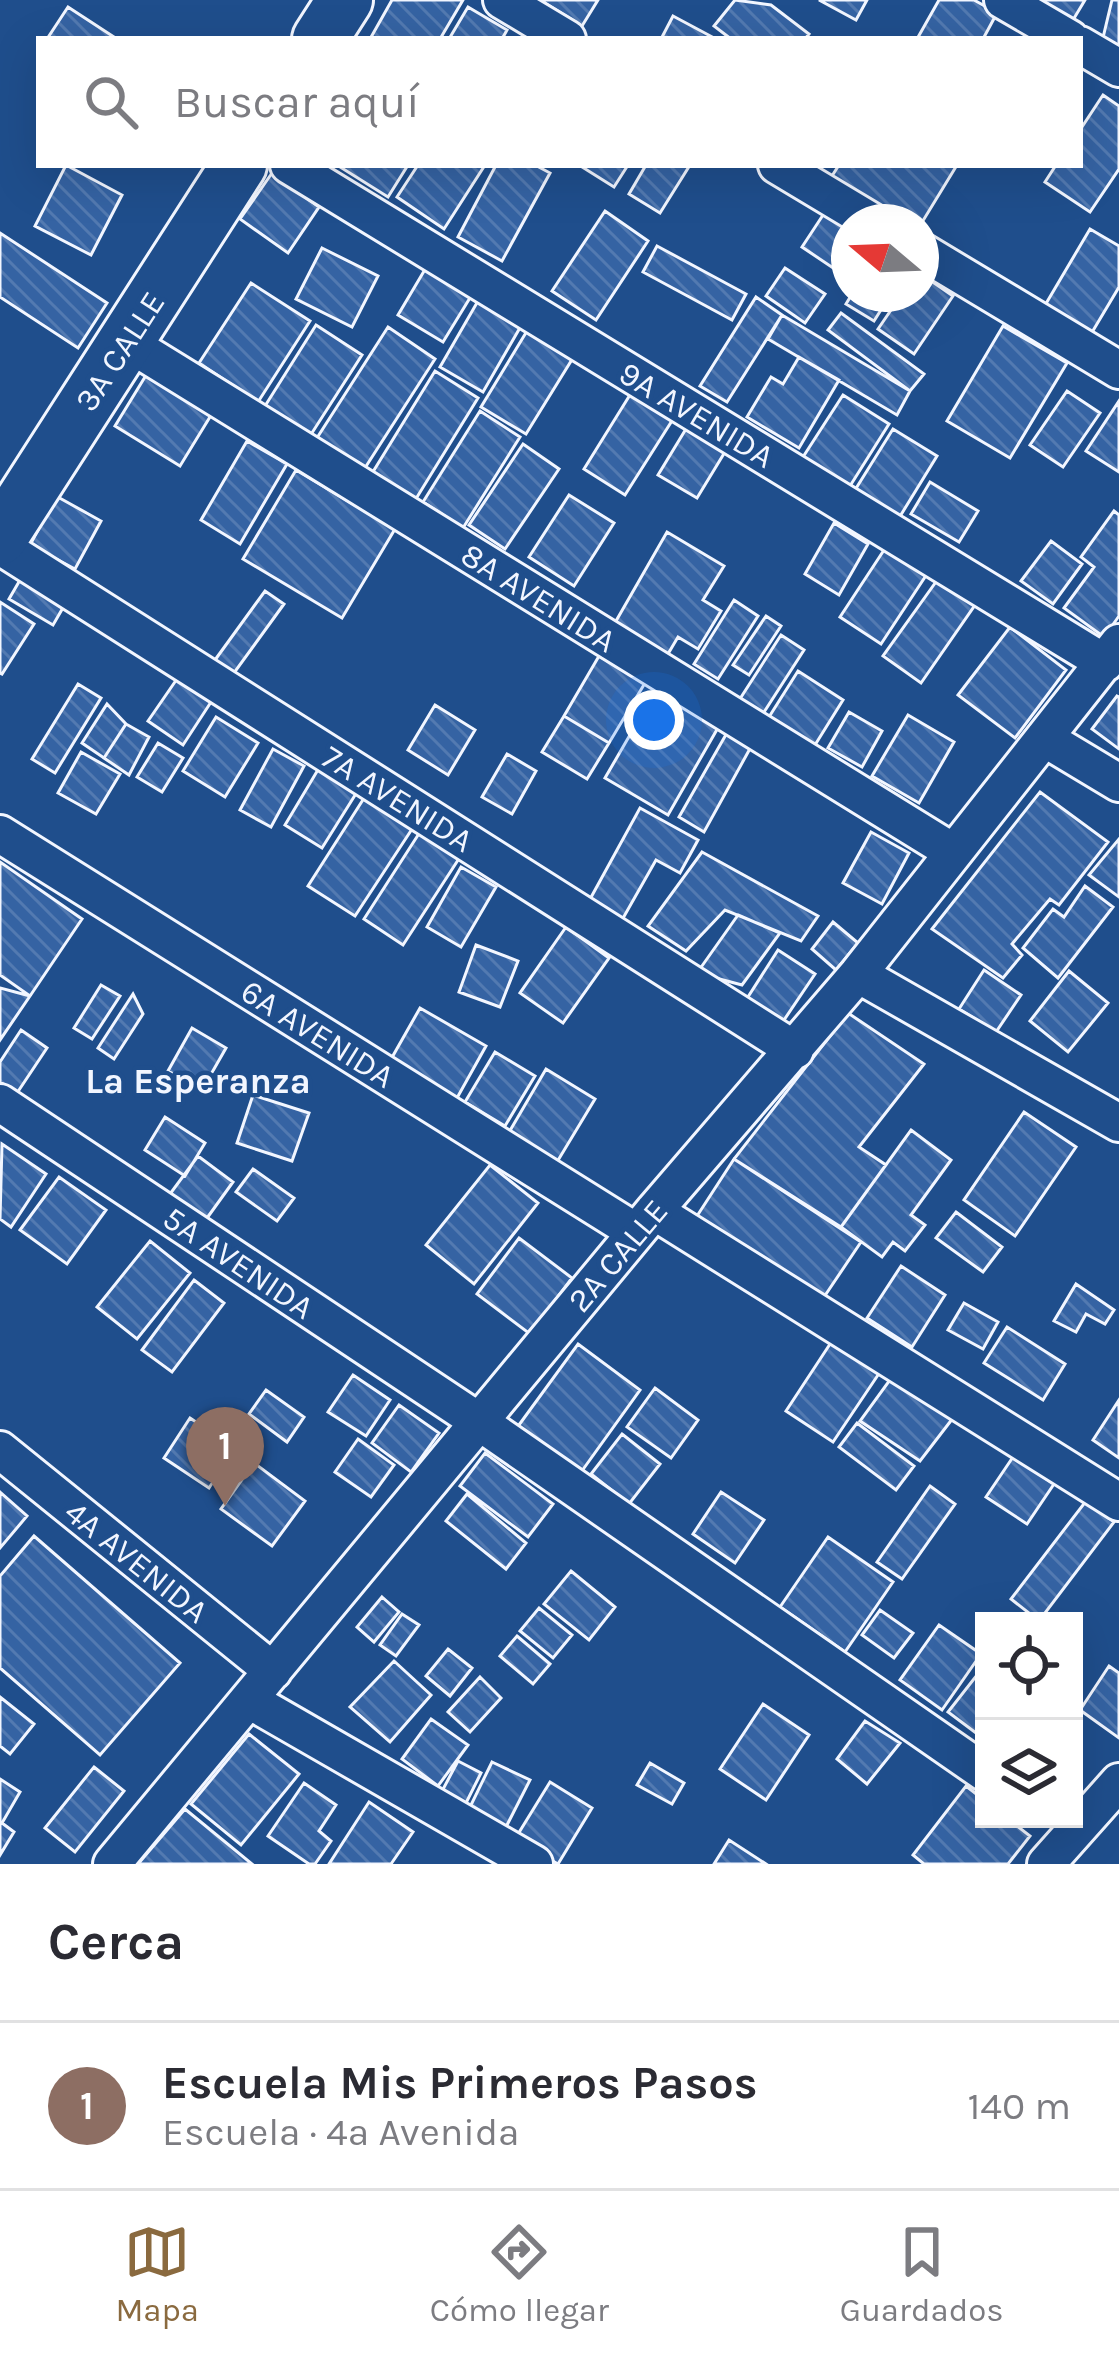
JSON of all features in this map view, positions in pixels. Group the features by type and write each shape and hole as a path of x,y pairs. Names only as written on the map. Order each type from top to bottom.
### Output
{"street":[{"path":"502,0 562,36"},
{"path":"1003,0 1065,36"},
{"path":"1083,47 1119,68"},
{"name":"3A CALLE","path":"0,542 237,168"},
{"name":"9A AVENIDA","path":"294,168 1112,653"},
{"path":"782,168 842,204"},
{"path":"939,262 1119,370"},
{"name":"8A AVENIDA","path":"125,341 953,852"},
{"name":"7A AVENIDA","path":"0,542 795,1050"},
{"name":"2A CALLE","path":"112,1864 645,1221 859,974 1112,653"},
{"path":"1044,738 1119,784"},
{"name":"6A AVENIDA","path":"0,834 645,1221"},
{"path":"859,974 1119,1123"},
{"name":"5A AVENIDA","path":"0,1103 478,1421"},
{"path":"645,1221 1119,1502"},
{"path":"478,1421 975,1766"},
{"name":"4A AVENIDA","path":"0,1450 273,1672"},
{"path":"248,1700 534,1864"},
{"path":"1060,1847 1119,1783"}],"building":[{"path":"392,0 463,0 442,36 372,36"},
{"path":"540,0 598,0 582,26"},
{"path":"735,0 771,5 809,34 727,36 714,26"},
{"path":"819,0 867,0 856,20"},
{"path":"939,0 974,0 997,13 985,36 919,36"},
{"path":"1041,0 1085,0 1073,20"},
{"path":"1112,0 1119,0 1119,46 1102,42"},
{"path":"68,7 112,36 49,36"},
{"path":"468,7 507,30 504,36 451,36"},
{"path":"673,16 710,36 663,36"},
{"path":"1103,95 1119,106 1119,169 1090,212 1045,182 1054,168 1083,168 1083,125"},
{"path":"64,168 122,195 91,255 35,226"},
{"path":"342,168 406,168 388,197"},
{"path":"416,168 483,168 444,229 397,197"},
{"path":"494,168 541,168 550,173 502,261 458,237"},
{"path":"584,168 626,168 614,187"},
{"path":"644,168 688,168 660,213 629,194"},
{"path":"837,168 955,168 933,204 870,204 830,179"},
{"path":"272,173 319,207 288,253 240,219"},
{"path":"605,211 648,241 596,320 552,291"},
{"path":"825,212 831,216 831,267 802,247"},
{"path":"1090,229 1119,246 1119,287 1091,334 1044,307"},
{"path":"0,233 107,303 78,348 0,297"},
{"path":"657,246 746,294 732,320 643,272"},
{"path":"322,248 378,276 352,327 296,299"},
{"path":"430,261 476,288 443,342 398,315"},
{"path":"785,268 825,294 805,323 766,296"},
{"path":"251,283 310,321 258,402 199,363"},
{"path":"939,286 953,296 914,354 878,329 890,312 939,312"},
{"path":"482,294 525,319 483,392 440,367"},
{"path":"756,297 782,315 727,402 700,386"},
{"path":"859,312 880,312 874,321"},
{"path":"841,313 924,374 910,391 828,330"},
{"path":"782,315 910,391 897,415 768,339"},
{"path":"316,325 362,355 310,436 265,406"},
{"path":"530,326 576,353 526,434 481,407"},
{"path":"1003,326 1067,363 1010,458 947,421"},
{"path":"388,327 435,359 363,471 315,441"},
{"path":"799,357 839,380 799,448 747,417 771,377 783,384"},
{"path":"435,371 478,398 414,502 371,475"},
{"path":"148,372 213,412 180,466 115,426"},
{"path":"633,390 675,416 625,495 584,469"},
{"path":"1067,391 1100,413 1063,467 1030,445"},
{"path":"843,395 889,424 850,486 803,457"},
{"path":"1119,401 1119,472 1086,451"},
{"path":"480,411 520,437 463,528 423,502"},
{"path":"692,419 731,442 697,498 658,475"},
{"path":"893,429 937,456 899,518 855,490"},
{"path":"247,441 287,464 240,544 201,520"},
{"path":"523,444 559,469 505,549 469,525"},
{"path":"296,470 395,529 342,618 243,559"},
{"path":"930,482 978,511 959,542 911,514"},
{"path":"569,495 614,523 574,586 529,557"},
{"path":"56,496 101,521 75,569 30,545"},
{"path":"1114,511 1119,515 1119,616 1104,637 1064,608 1094,567 1081,557"},
{"path":"834,523 868,544 839,595 805,574"},
{"path":"667,532 724,566 703,600 721,611 698,649 678,637 665,659 612,628"},
{"path":"1051,541 1082,564 1053,604 1021,581"},
{"path":"886,547 927,574 881,644 840,617"},
{"path":"938,579 975,605 921,683 883,656"},
{"path":"20,580 64,606 53,625 9,599"},
{"path":"265,591 284,604 234,673 215,660"},
{"path":"734,600 758,616 718,679 694,664"},
{"path":"0,602 34,624 2,674 0,673"},
{"path":"766,616 781,626 749,675 733,665"},
{"path":"1010,627 1066,670 1015,738 958,695"},
{"path":"781,635 804,650 759,720 736,705"},
{"path":"599,656 645,683 609,743 564,716"},
{"path":"798,671 843,700 815,745 769,717"},
{"path":"179,676 213,699 183,745 148,721"},
{"path":"78,684 101,698 55,773 32,759"},
{"path":"656,690 719,726 668,815 605,778"},
{"path":"1119,697 1119,749 1092,729"},
{"path":"107,704 126,724 104,758 82,743"},
{"path":"435,705 475,730 448,775 408,750"},
{"path":"849,712 882,731 862,767 828,748"},
{"path":"908,715 954,742 919,803 872,776"},
{"path":"564,716 609,743 587,779 542,752"},
{"path":"216,717 258,743 225,797 183,771"},
{"path":"126,724 149,737 129,775 104,758"},
{"path":"728,731 752,745 704,832 679,817"},
{"path":"158,743 183,758 162,792 137,777"},
{"path":"273,749 304,766 271,827 240,810"},
{"path":"81,752 120,774 96,814 58,793"},
{"path":"507,754 536,771 512,814 482,797"},
{"path":"319,768 357,792 322,848 285,825"},
{"path":"1040,792 1108,842 1059,905 1050,899 1012,944 1022,955 1003,978 932,929"},
{"path":"366,795 414,826 355,916 308,886"},
{"path":"640,808 698,840 680,873 656,860 622,920 589,901"},
{"path":"420,832 460,857 403,945 364,919"},
{"path":"871,832 909,853 882,904 843,883"},
{"path":"1119,839 1119,897 1089,875"},
{"path":"702,852 818,916 801,941 725,910 686,951 648,926"},
{"path":"0,862 82,919 30,996 0,975"},
{"path":"461,867 496,887 461,947 427,927"},
{"path":"1085,886 1113,907 1058,978 1023,948 1053,909 1064,917"},
{"path":"738,915 780,933 742,985 697,973"},
{"path":"833,922 858,943 836,970 812,949"},
{"path":"566,927 609,958 563,1023 520,993"},
{"path":"476,945 518,961 500,1007 459,992"},
{"path":"778,950 815,974 782,1023 746,1000"},
{"path":"984,970 1021,995 996,1032 959,1009"},
{"path":"1069,971 1108,1003 1068,1052 1030,1021"},
{"path":"101,985 120,996 92,1039 74,1028"},
{"path":"0,988 30,996 0,1040"},
{"path":"133,994 143,1014 114,1059 98,1048"},
{"path":"420,1008 486,1046 457,1098 390,1061"},
{"path":"848,1013 924,1064 859,1147 886,1165 841,1227 734,1159"},
{"path":"192,1028 226,1048 202,1090 168,1071"},
{"path":"21,1030 47,1048 17,1093 0,1082 0,1062"},
{"path":"495,1052 535,1076 505,1126 465,1102"},
{"path":"546,1069 595,1099 557,1162 508,1134"},
{"path":"253,1095 309,1113 292,1161 237,1143"},
{"path":"1024,1112 1076,1147 1015,1236 964,1200"},
{"path":"165,1117 205,1143 185,1176 145,1150"},
{"path":"911,1130 951,1160 911,1215 925,1225 905,1251 893,1242 882,1257 841,1227"},
{"path":"2,1144 46,1174 11,1227 0,1219"},
{"path":"198,1156 233,1182 202,1225 167,1198"},
{"path":"734,1159 861,1242 822,1300 697,1216"},
{"path":"490,1165 538,1203 474,1284 426,1245"},
{"path":"253,1169 294,1198 277,1221 236,1192"},
{"path":"59,1177 106,1210 67,1264 20,1230"},
{"path":"956,1212 1002,1247 983,1272 936,1238"},
{"path":"519,1238 572,1278 530,1334 477,1294"},
{"path":"150,1241 190,1273 137,1339 97,1307"},
{"path":"901,1266 945,1295 912,1347 867,1318"},
{"path":"194,1280 224,1303 172,1372 142,1350"},
{"path":"1076,1284 1114,1310 1105,1324 1086,1314 1076,1332 1054,1321"},
{"path":"964,1303 998,1322 983,1349 948,1330"},
{"path":"1007,1327 1065,1364 1043,1400 984,1363"},
{"path":"832,1341 880,1372 833,1442 786,1411"},
{"path":"578,1344 640,1390 579,1475 516,1429"},
{"path":"353,1375 390,1400 366,1436 328,1412"},
{"path":"892,1377 953,1418 920,1461 860,1421"},
{"path":"655,1388 698,1420 671,1458 627,1427"},
{"path":"266,1390 304,1417 287,1442 249,1414"},
{"path":"1119,1400 1119,1458 1093,1440"},
{"path":"399,1405 439,1433 411,1472 372,1443"},
{"path":"190,1418 235,1448 209,1488 164,1458"},
{"path":"857,1423 914,1466 896,1490 839,1447"},
{"path":"622,1434 660,1464 629,1504 591,1474"},
{"path":"358,1439 394,1465 371,1497 335,1472"},
{"path":"485,1453 553,1504 528,1537 460,1486"},
{"path":"1013,1457 1054,1484 1027,1524 986,1497"},
{"path":"254,1463 305,1501 272,1546 221,1509"},
{"path":"930,1486 955,1504 902,1579 877,1562"},
{"path":"0,1492 27,1516 0,1548"},
{"path":"721,1492 764,1520 735,1563 693,1534"},
{"path":"467,1494 526,1543 506,1569 446,1521"},
{"path":"1086,1501 1114,1522 1046,1612 1028,1612 1011,1599"},
{"path":"34,1536 180,1663 100,1755 0,1668 0,1576"},
{"path":"828,1537 893,1582 845,1652 780,1607"},
{"path":"571,1571 615,1607 589,1640 544,1604"},
{"path":"382,1597 399,1612 374,1642 357,1627"},
{"path":"539,1608 572,1635 553,1658 520,1631"},
{"path":"880,1610 913,1633 894,1658 862,1635"},
{"path":"402,1614 419,1625 396,1656 380,1645"},
{"path":"939,1625 975,1650 975,1663 942,1710 900,1680"},
{"path":"517,1636 550,1664 533,1684 500,1656"},
{"path":"448,1649 472,1668 450,1696 426,1676"},
{"path":"394,1661 431,1695 390,1742 350,1707"},
{"path":"1109,1666 1119,1673 1119,1738 1083,1712"},
{"path":"480,1677 501,1698 470,1732 448,1712"},
{"path":"975,1678 975,1732 948,1712"},
{"path":"0,1697 34,1724 10,1754 0,1746"},
{"path":"763,1704 809,1735 766,1800 720,1769"},
{"path":"431,1719 468,1745 438,1786 402,1759"},
{"path":"865,1721 900,1743 867,1784 837,1759"},
{"path":"249,1734 299,1774 241,1845 191,1804"},
{"path":"458,1761 481,1773 465,1805 441,1793"},
{"path":"492,1762 530,1780 506,1827 469,1809"},
{"path":"650,1763 684,1783 672,1804 637,1785"},
{"path":"94,1767 124,1791 75,1852 45,1828"},
{"path":"0,1779 20,1792 2,1823 14,1832 0,1855"},
{"path":"550,1782 592,1808 558,1864 515,1839"},
{"path":"304,1783 336,1805 319,1831 331,1841 315,1864 268,1836"},
{"path":"966,1786 975,1793 975,1828 1020,1828 1030,1836 1008,1864 924,1864 913,1855"},
{"path":"369,1802 413,1832 391,1864 329,1864"},
{"path":"185,1809 252,1864 138,1864"},
{"path":"729,1840 766,1864 714,1864"}],"place":[{"name":"Escuela Mis Primeros Pasos","path":"225,1506"}],"district":[{"name":"La Esperanza","path":"198,1080"}]}
